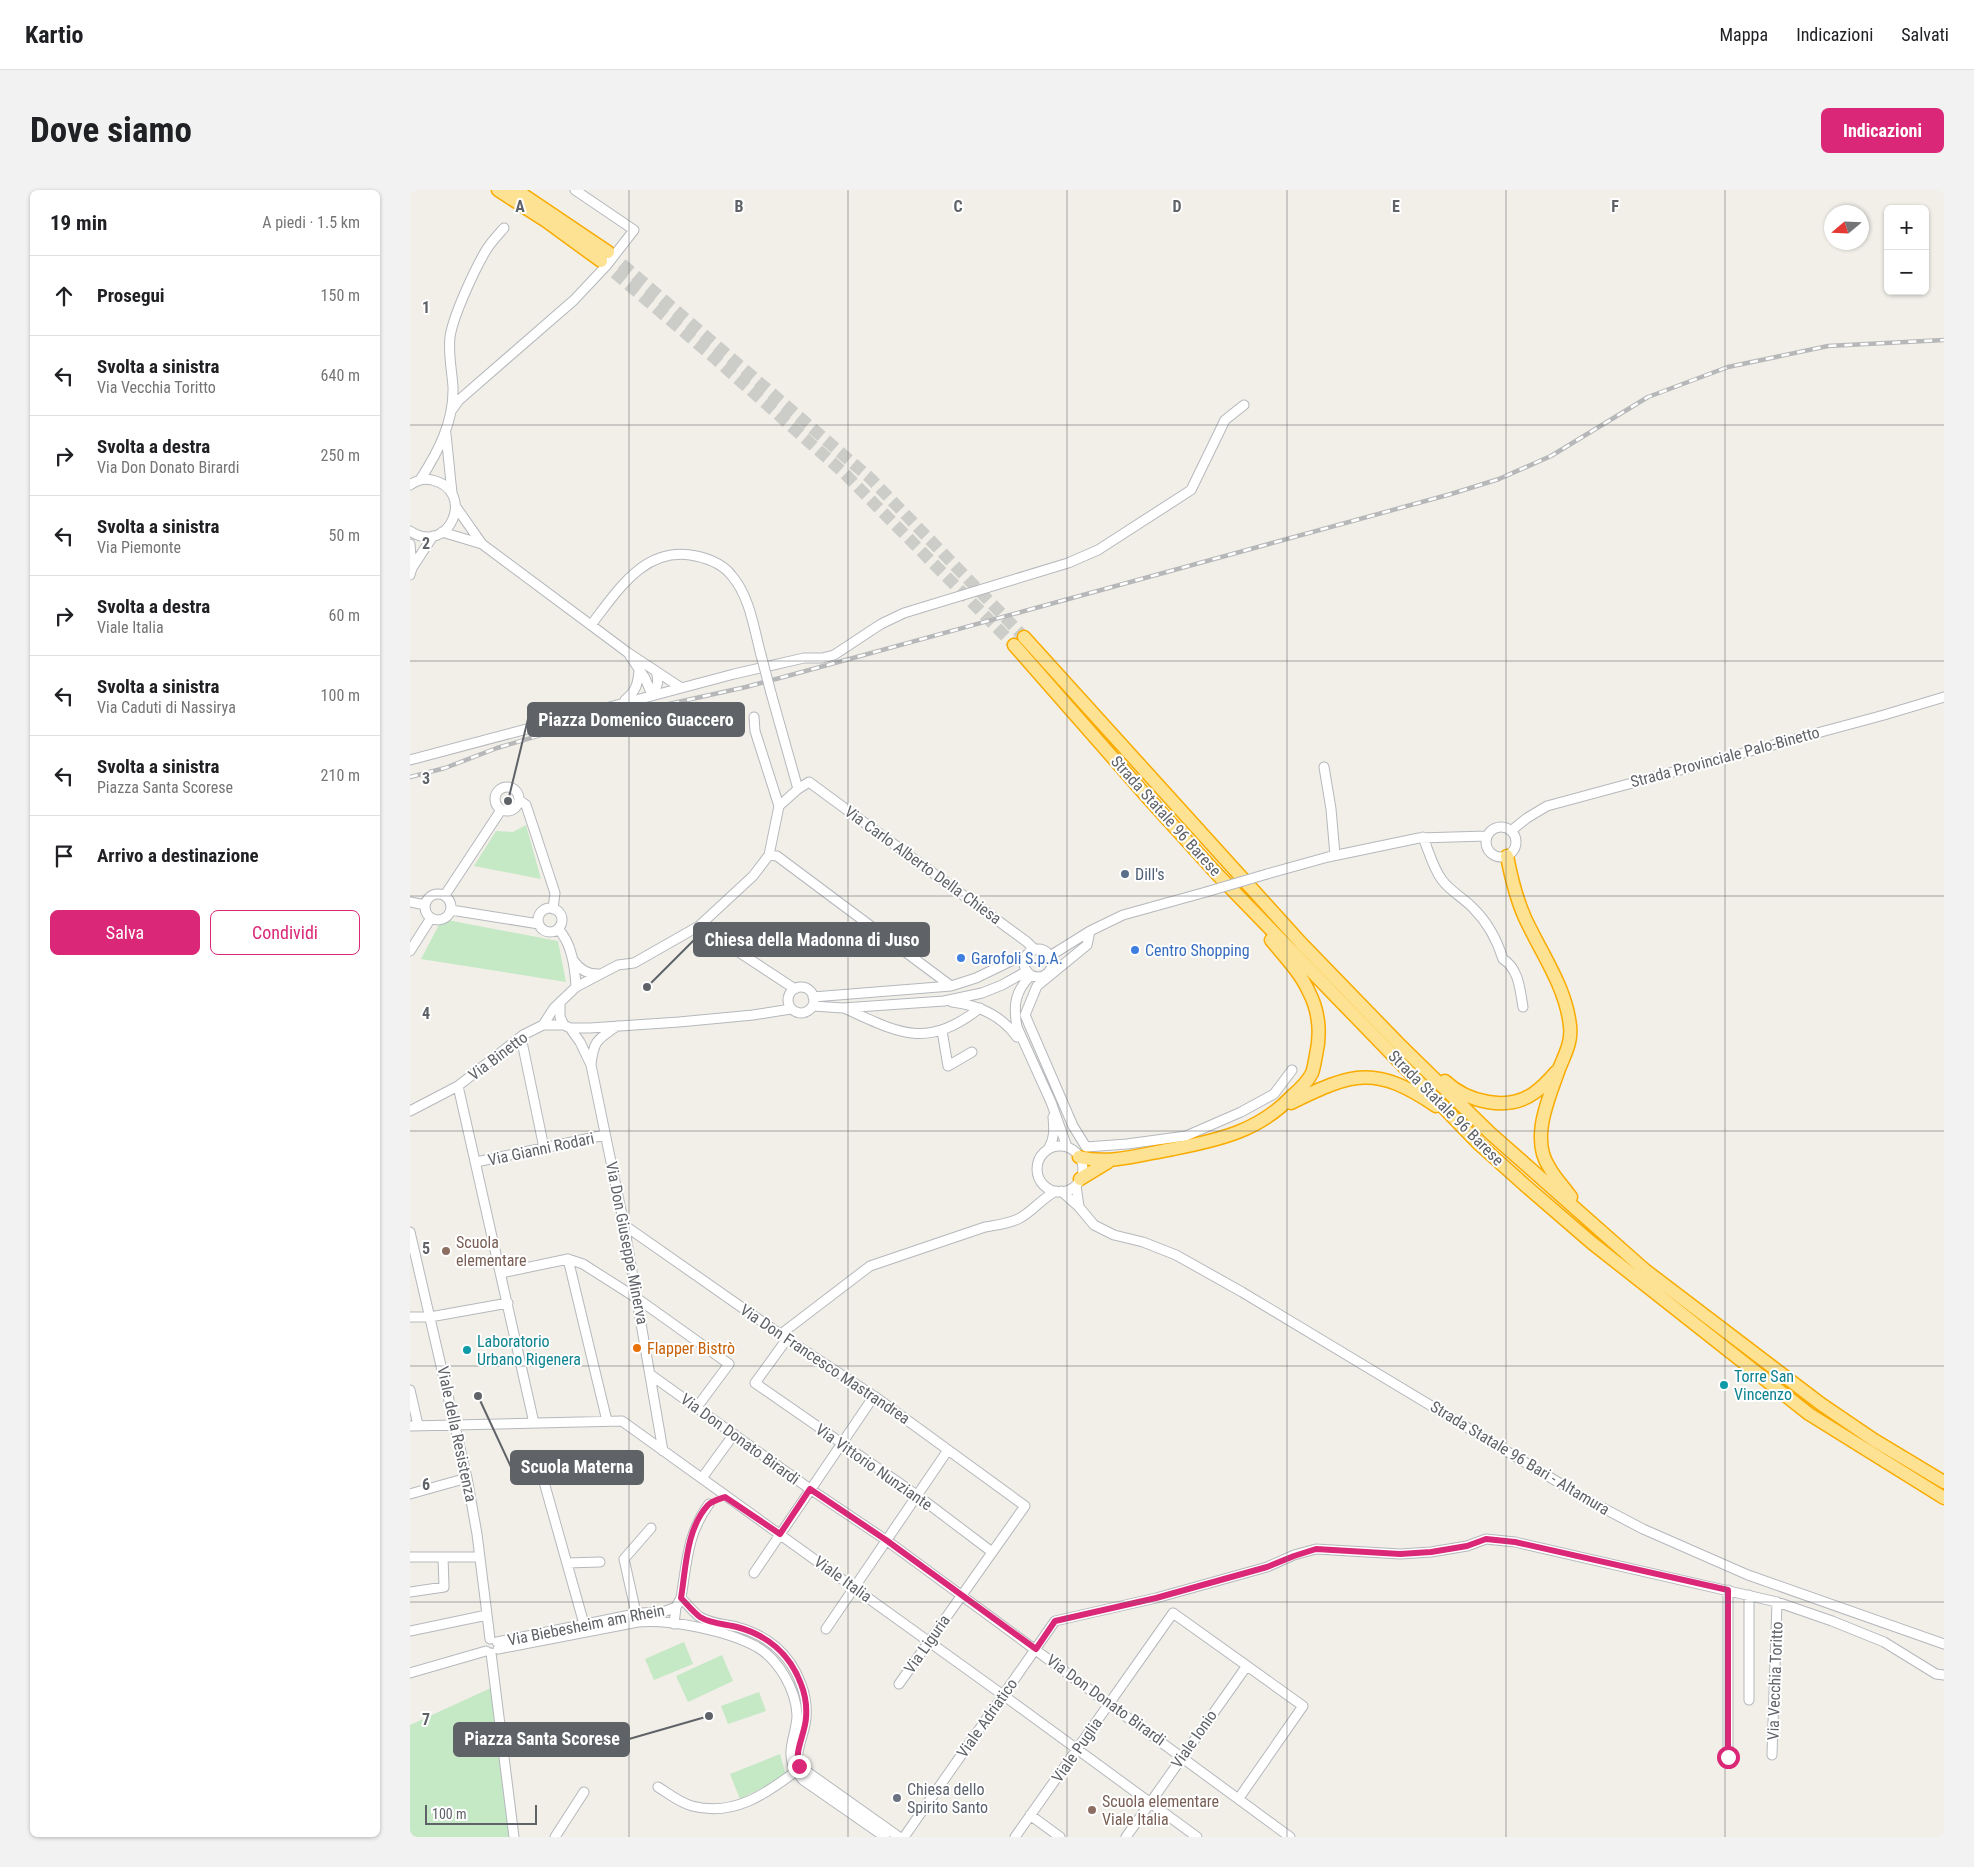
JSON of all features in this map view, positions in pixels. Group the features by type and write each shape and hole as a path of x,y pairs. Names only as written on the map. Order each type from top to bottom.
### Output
{"highway":[{"path":"498,190 605,257 516,190"},
{"name":"Strada Statale 96 Barese","path":"1944,1482 1874,1440 1822,1404 1645,1270 1490,1133 1398,1043 1302,943 1019,641 1148,799 1217,874 1479,1144 1592,1243 1809,1414 1944,1498"},
{"path":"1506,856 1512,884 1524,917 1563,996 1571,1028 1569,1048 1560,1068 1541,1124 1541,1148 1548,1166 1584,1216"},
{"path":"1079,1157 1110,1160 1202,1143 1236,1134 1266,1120 1281,1108 1298,1091 1312,1072 1319,1043 1317,1016 1310,992 1296,971 1217,874"},
{"path":"1398,1043 1415,1052 1449,1084 1472,1098 1492,1104 1514,1101 1533,1094 1560,1068"},
{"path":"1281,1108 1324,1086 1352,1078 1374,1077 1392,1081 1435,1106 1479,1144"},
{"path":"1078,1182 1110,1160"}],"street":[{"path":"451,410 458,400 574,300 606,266 634,230 575,190"},
{"path":"420,480 432,460 446,429 451,410 453,389 450,354 451,330 457,312 481,259 504,228"},
{"path":"410,760 680,687 786,662 834,655 881,624 904,613 1068,563 1098,550 1192,490 1225,420 1244,406"},
{"path":"446,429 452,493 456,507 482,544 627,652 680,687"},
{"path":"410,485 420,480 429,479 438,481 452,493"},
{"path":"410,531 424,537 442,532 453,521 456,507"},
{"path":"442,532 482,544"},
{"path":"411,572 433,536"},
{"path":"410,544 411,572"},
{"path":"591,625 627,580 644,566 664,555 686,554 713,560 732,576 746,601 798,789 779,806"},
{"path":"627,652 645,678 652,694"},
{"path":"623,702 633,693 638,683 639,670"},
{"path":"652,694 657,688 659,680 656,671"},
{"name":"Strada Provinciale Palo-Binetto","path":"1512,830 1526,818 1547,806 1944,697"},
{"path":"543,1025 554,1008 576,987 618,965 634,963 699,926 753,876 769,854 779,806 755,732 754,717"},
{"path":"1324,766 1331,809 1335,855"},
{"name":"Via Carlo Alberto Della Chiesa","path":"798,789 810,782 1020,936 1036,950"},
{"path":"504,787 512,788 517,793 518,804 513,810 501,810 496,804 495,795 504,787"},
{"path":"519,800 526,805 555,893 553,908"},
{"path":"445,896 501,810"},
{"path":"1497,827 1507,827 1512,830 1515,834 1515,850 1501,857 1492,854 1486,846 1489,832 1497,827"},
{"path":"1050,956 1090,931 1123,915 1335,855 1423,838 1487,836"},
{"path":"1423,838 1442,880 1457,896 1474,908 1489,927 1499,946 1503,959 1508,962 1516,974 1523,1007"},
{"path":"769,854 777,856 951,986"},
{"path":"440,894 445,896 451,902 449,915 441,920 431,918 426,914 425,905 428,897 440,894"},
{"path":"410,902 425,905"},
{"path":"451,910 539,924 543,929 549,931 558,929 562,917 553,908 546,909 540,913 539,924"},
{"path":"410,950 431,918"},
{"path":"699,926 795,989 806,989 813,1002"},
{"path":"558,929 564,935 572,958 576,987"},
{"path":"1090,931 1087,945 1037,986 1025,1015 1070,1118 1086,1147 1127,1144 1186,1136 1241,1112 1274,1094 1292,1070"},
{"path":"795,989 788,998 791,1009 797,1013 805,1013 813,1002 951,986 1025,958 1031,951 1044,950 1050,956 1052,965 1048,974 1040,977 1029,973 982,993 944,1001 843,1008"},
{"path":"572,958 582,970 592,975 603,974"},
{"path":"1025,958 1029,973 1020,986 1014,1013 1017,1027 1024,1047 1051,1102 1067,1147"},
{"path":"944,1001 980,1008 993,1014 1007,1024 1024,1047"},
{"path":"813,1002 843,1008 895,1032 920,1034 942,1031 964,1020 980,1008"},
{"path":"560,1004 560,1017 580,1042 591,1065"},
{"path":"591,1065 597,1041 620,1026 753,1015 791,1009"},
{"name":"Via Binetto","path":"410,1111 458,1086 522,1036 543,1025 567,1027 620,1026"},
{"path":"942,1031 948,1066 972,1052"},
{"path":"522,1036 544,1148"},
{"name":"Via Don Giuseppe Minerva","path":"591,1065 638,1299 663,1451"},
{"path":"458,1086 534,1423"},
{"path":"1049,1148 1053,1140 1054,1131 1051,1102"},
{"name":"Via Gianni Rodari","path":"476,1162 605,1135"},
{"path":"1058,1191 1043,1185 1039,1179 1037,1164 1043,1152 1055,1146 1067,1147 1073,1150 1079,1157 1082,1166 1078,1182 1079,1207"},
{"path":"784,1336 870,1266 984,1227 1003,1224 1020,1218 1038,1202 1058,1191 1070,1189 1078,1182"},
{"path":"1038,1202 1043,1185"},
{"name":"Strada Statale 96 Bari - Altamura","path":"1058,1191 1079,1207 1094,1225 1114,1236 1142,1242 1176,1255 1242,1292 1586,1499 1643,1529 1748,1575 1944,1644"},
{"name":"Via Don Francesco Mastrandrea","path":"624,1225 874,1396 1025,1506"},
{"name":"Viale della Resistenza","path":"410,1232 467,1478 492,1647 514,1837"},
{"path":"501,1273 568,1259 583,1264 638,1299 728,1364 697,1408"},
{"path":"568,1259 606,1421"},
{"path":"410,1317 430,1317 508,1303"},
{"name":"Via Vittorio Nunziante","path":"784,1336 755,1383 918,1496 992,1552"},
{"name":"Via Don Donato Birardi","path":"652,1375 810,1489 886,1540 1290,1837"},
{"path":"410,1390 414,1425"},
{"path":"754,1573 874,1396"},
{"name":"Viale Italia","path":"414,1425 456,1426 622,1421 702,1478 725,1497 780,1534 1003,1695 1150,1803 1190,1835"},
{"path":"702,1478 734,1434"},
{"path":"826,1629 948,1450"},
{"path":"410,1494 467,1478"},
{"path":"544,1482 584,1624"},
{"path":"709,1504 710,1485"},
{"path":"674,1624 676,1607 681,1598 692,1534 698,1519 709,1504 725,1497"},
{"name":"Via Liguria","path":"899,1684 1025,1506"},
{"path":"636,1614 624,1559 651,1528"},
{"name":"Via Vecchia Toritto","path":"1036,1649 1055,1621 1156,1598 1267,1567 1316,1549 1400,1554 1431,1552 1467,1546 1486,1539 1515,1542 1778,1602 1772,1755"},
{"path":"410,1557 480,1557"},
{"path":"410,1592 444,1587 443,1557"},
{"path":"567,1563 600,1562"},
{"path":"1728,1590 1728,1757"},
{"path":"1749,1596 1749,1700"},
{"path":"681,1598 699,1617 750,1632 768,1641 783,1653 793,1666 805,1698 807,1717 797,1758 798,1768 803,1780 885,1837"},
{"path":"1778,1602 1884,1642 1936,1674 1944,1675"},
{"path":"676,1607 693,1611"},
{"name":"Via Biebesheim am Rhein","path":"410,1673 492,1647 584,1624 636,1614 663,1612 676,1607"},
{"path":"691,1627 693,1611"},
{"name":"Viale Puglia","path":"1015,1837 1173,1613 1246,1667"},
{"path":"410,1631 487,1615"},
{"name":"Via Biebesheim am Rhein","path":"492,1647 638,1622 654,1621 728,1636 758,1648 783,1674 795,1703 797,1716 790,1750 791,1763 798,1768"},
{"name":"Viale Adriatico","path":"904,1837 1036,1649"},
{"path":"1239,1798 1303,1706 1246,1667"},
{"name":"Viale Ionio","path":"1126,1837 1246,1667"},
{"path":"658,1787 675,1799 692,1806 713,1809 754,1800 775,1787 798,1768"},
{"path":"798,1768 899,1837"},
{"path":"555,1837 584,1792"},
{"path":"1030,1816 1060,1837"}],"green space":[{"path":"526,825 541,879 474,866 496,831 513,832"},
{"path":"442,919 558,941 566,982 421,959"},
{"path":"684,1642 693,1664 654,1680 645,1659"},
{"path":"722,1655 733,1681 688,1702 676,1676"},
{"path":"491,1688 513,1837 410,1837 410,1725"},
{"path":"759,1692 766,1711 728,1724 721,1706"},
{"path":"780,1754 786,1776 740,1799 730,1774"}],"tunnel":[{"path":"608,252 870,478 1024,637"},
{"path":"601,261 844,473 1014,645"}],"railway":[{"path":"410,777 445,768 497,748 578,724 746,687 1451,494 1499,479 1551,456 1648,397 1728,367 1828,346 1944,340"}],"place":[{"name":"Piazza Domenico Guaccero","path":"508,801"},
{"name":"Dill's","path":"1125,874"},
{"name":"Centro Shopping","path":"1135,950"},
{"name":"Garofoli S.p.A.","path":"961,958"},
{"name":"Chiesa della Madonna di Juso","path":"647,987"},
{"name":"Scuola elementare","path":"446,1251"},
{"name":"Flapper Bistrò","path":"637,1348"},
{"name":"Laboratorio Urbano Rigenera","path":"467,1350"},
{"name":"Torre San Vincenzo","path":"1724,1385"},
{"name":"Scuola Materna","path":"478,1396"},
{"name":"Piazza Santa Scorese","path":"709,1716"},
{"name":"Chiesa dello Spirito Santo","path":"897,1798"},
{"name":"Scuola elementare Viale Italia","path":"1092,1810"}],"route":[{"path":"799,1766 797,1758 807,1717 801,1683 793,1666 783,1653 768,1641 737,1627 708,1621 699,1617 681,1598 692,1534 698,1519 709,1504 725,1497 780,1534 810,1489 886,1540 1036,1649 1055,1621 1156,1598 1267,1567 1316,1549 1400,1554 1431,1552 1467,1546 1486,1539 1515,1542 1728,1590 1728,1757"}]}
